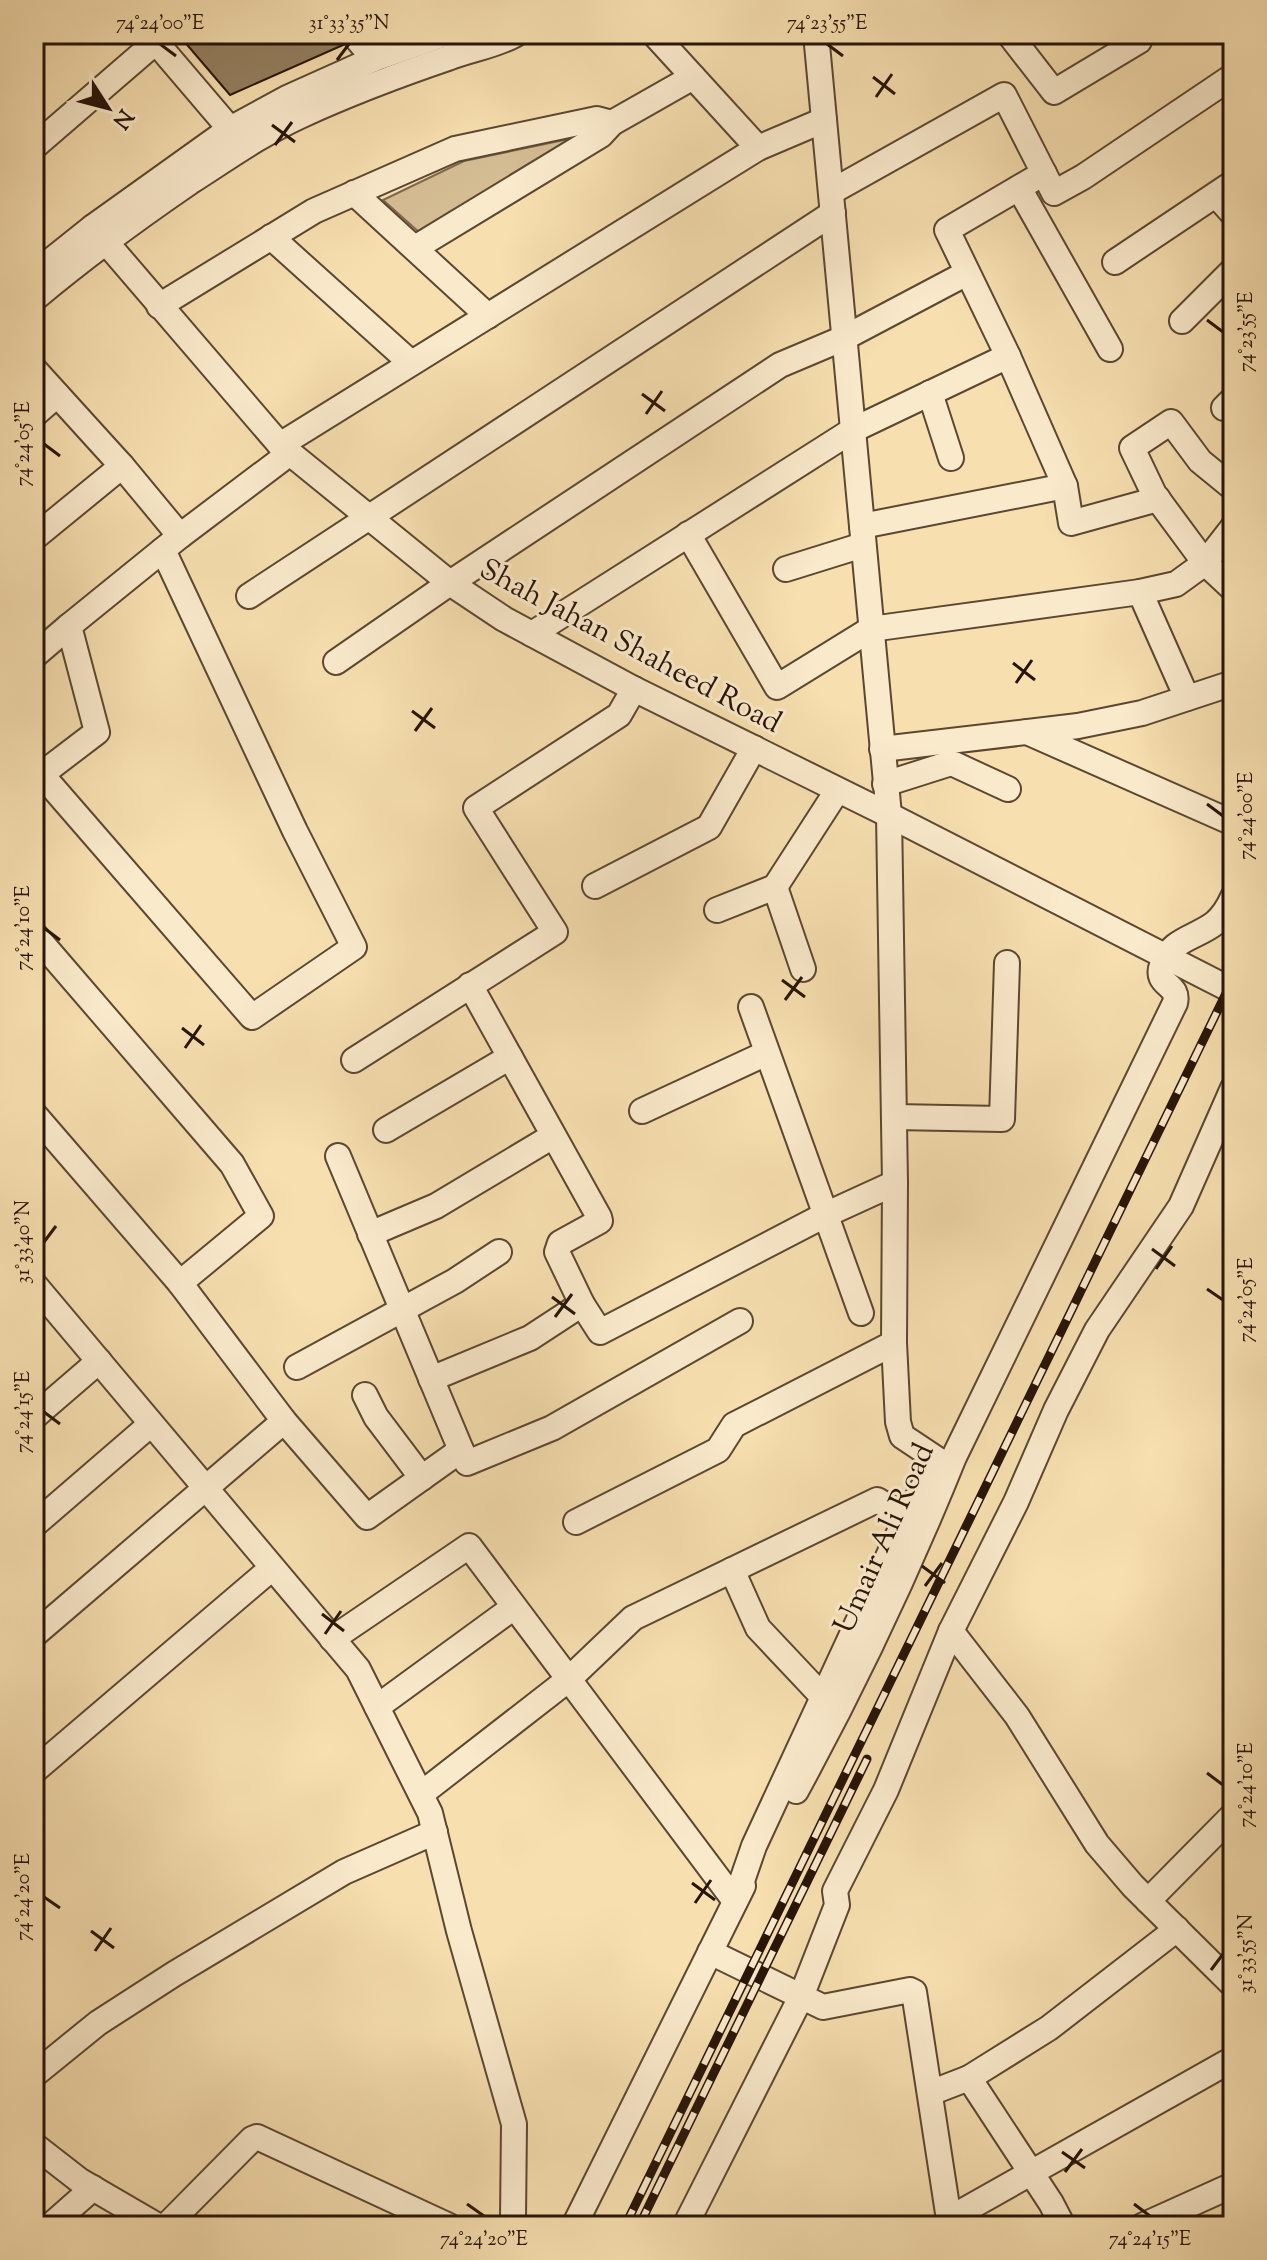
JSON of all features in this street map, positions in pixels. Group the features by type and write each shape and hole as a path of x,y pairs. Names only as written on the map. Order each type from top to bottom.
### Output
{"street":[{"path":"353,34 374,59"},
{"path":"34,299 73,266 100,234 230,129 287,98 374,59 445,34"},
{"path":"34,274 298,117 388,78 502,42 516,34"},
{"path":"654,34 758,148"},
{"path":"735,1901 754,1846 906,1518 946,1458 902,1436 898,1422 894,1343 895,1183 889,815 816,34"},
{"path":"1009,34 1054,92 1139,41 1134,34"},
{"path":"34,147 157,37 230,129"},
{"path":"249,596 369,519 832,203 1004,95 1054,193 1083,177 1233,76"},
{"path":"415,248 601,135 612,123 693,77"},
{"path":"159,306 314,211 455,149 597,119 612,123"},
{"path":"34,656 285,449 411,363 758,148 824,120"},
{"path":"1044,173 947,230 1008,356 1065,486 1071,523 1158,499"},
{"path":"1019,188 1110,349"},
{"path":"1115,262 1224,189 1233,214"},
{"path":"354,193 488,316"},
{"name":"Shah Jahan Shaheed Road","path":"100,234 285,449 450,583 504,619 634,689 1233,991"},
{"path":"271,237 411,363"},
{"path":"1182,321 1233,270"},
{"path":"336,662 780,365 844,338 967,273"},
{"path":"532,634 853,430 1008,356"},
{"path":"34,369 122,466 172,543 295,831 354,947 252,1017 38,778 97,732 69,626"},
{"path":"930,393 951,458"},
{"path":"34,415 57,395"},
{"path":"1233,488 1200,461 1171,422 1132,448 1158,499 1205,563 1233,589"},
{"path":"34,538 122,466"},
{"path":"786,569 862,535 1065,486"},
{"path":"688,534 777,687 871,629 1140,592 1176,584 1205,563 1233,527"},
{"path":"1140,592 1187,698"},
{"path":"882,749 1078,726 1142,713 1233,683"},
{"path":"354,1060 555,932 476,808 619,715 634,689"},
{"path":"1027,732 1233,823"},
{"path":"595,886 709,827 754,748"},
{"path":"885,784 954,764 1008,789"},
{"path":"717,910 775,887 837,791"},
{"path":"775,887 803,969"},
{"path":"1166,957 1177,943 1215,923 1233,897"},
{"path":"34,934 232,1164 261,1216 180,1283"},
{"name":"Umair Ali Road","path":"574,2226 735,1901 836,1716 924,1532 946,1458 1175,1003 1175,991 1161,977 1161,967 1166,957"},
{"path":"894,1117 1002,1119 1007,963"},
{"path":"470,985 600,1221 557,1246 582,1304 600,1332 825,1215 895,1183"},
{"path":"751,1007 861,1313"},
{"path":"642,1111 767,1053"},
{"path":"386,1130 510,1057"},
{"path":"685,2226 801,1997 837,1905 835,1891 886,1790 951,1631 1016,1502 1056,1410 1097,1330 1181,1206 1233,1088"},
{"path":"34,1114 180,1283 284,1421 367,1517 461,1450"},
{"path":"370,1234 436,1206 553,1136"},
{"path":"338,1156 467,1463 552,1428 740,1321"},
{"path":"297,1367 455,1281 499,1252"},
{"path":"34,1284 358,1669 430,1813 459,1931 514,2124 513,2218 509,2226"},
{"path":"431,1379 530,1338 582,1304"},
{"path":"576,1522 718,1450 734,1425 894,1343"},
{"path":"34,1417 99,1361"},
{"path":"365,1395 376,1417 422,1478"},
{"path":"34,1635 284,1421"},
{"path":"34,1525 151,1424"},
{"path":"421,1794 569,1679 633,1618 877,1500 906,1518"},
{"path":"332,1639 469,1546 735,1901"},
{"path":"34,1771 272,1568"},
{"path":"732,1570 758,1628 823,1697"},
{"path":"377,1707 514,1607"},
{"path":"951,1631 1017,1716 1097,1844 1148,1901 1233,1985"},
{"path":"1148,1901 1233,1815"},
{"path":"34,2075 98,2023 226,1943 344,1872 435,1832"},
{"path":"930,2093 969,2078 1049,2028 1177,1929"},
{"path":"710,1952 823,2007 910,1990 914,1992 949,2222 1031,2171 1233,2059"},
{"path":"969,2078 1031,2171 1063,2226"},
{"path":"166,2226 257,2137 449,2226"},
{"path":"34,2145 79,2180 158,2226"},
{"path":"1142,2226 1233,2185"},
{"path":"50,2226 93,2188"}],"shaded area":[{"path":"588,135 420,233 383,200 464,161"}],"building":[{"path":"190,34 335,34 343,45 230,95 183,40"}],"railway":[{"path":"625,2226 1233,979"},
{"path":"639,2226 867,1759"}]}
